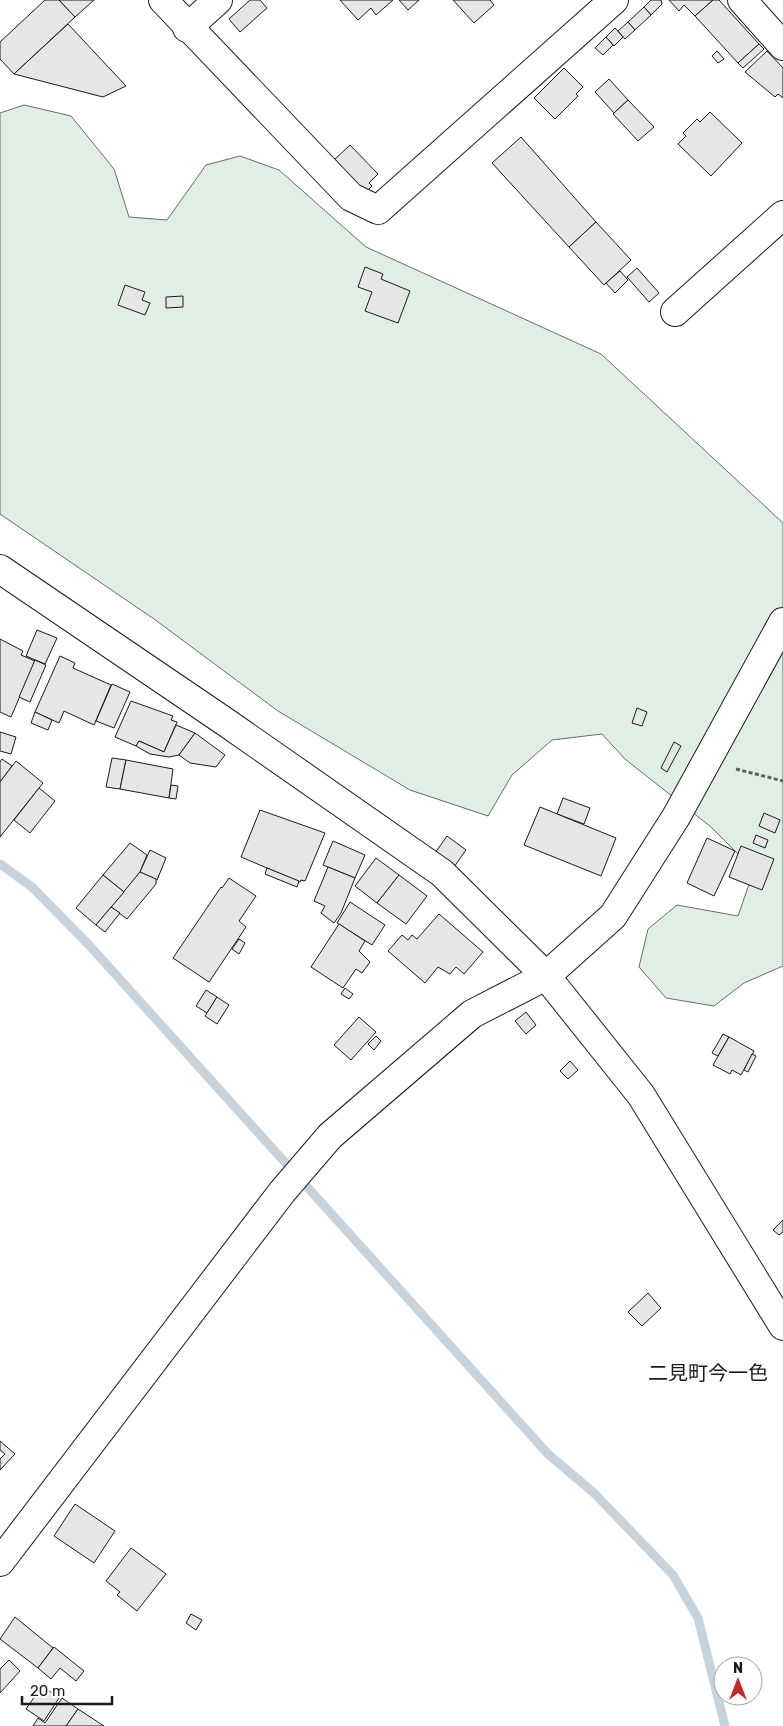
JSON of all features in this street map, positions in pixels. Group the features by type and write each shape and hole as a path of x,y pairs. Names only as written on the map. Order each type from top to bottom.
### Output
{"street":[{"path":"163,0 187,28 351,197 378,210 614,0"},
{"path":"187,28 218,0"},
{"path":"742,0 783,46"},
{"path":"675,312 783,215"},
{"path":"0,569 224,721 442,873 546,976 641,1095 783,1326"},
{"path":"0,1562 282,1192 330,1136 472,1014 546,976 613,916 676,817 783,622"}],"path":[{"path":"706,762 783,781"}],"green space":[{"path":"24,105 71,116 114,169 129,217 167,220 206,165 240,156 279,170 366,247 601,354 783,523 783,966 744,983 714,1006 666,998 639,967 648,929 677,905 738,916 754,870 711,827 625,759 602,734 552,740 512,775 488,816 410,790 278,711 154,619 0,514 0,113"}],"building":[{"path":"45,0 59,0 75,17 14,74 0,59 0,42"},
{"path":"59,0 94,0 75,17"},
{"path":"250,0 260,0 267,8 240,32 229,19"},
{"path":"340,0 393,0 376,15 371,8 358,20"},
{"path":"399,0 419,0 408,10"},
{"path":"453,0 490,0 494,5 474,23"},
{"path":"651,0 661,0 662,4 651,15 644,7"},
{"path":"669,0 713,0 695,16 684,5 679,11"},
{"path":"713,0 719,0 759,44 738,63 695,16"},
{"path":"644,7 651,15 635,30 628,22"},
{"path":"628,22 635,30 625,39 618,31"},
{"path":"68,24 126,86 103,97 14,74"},
{"path":"615,28 623,37 614,46 606,37"},
{"path":"606,37 613,45 603,55 595,48"},
{"path":"759,44 764,49 743,68 738,63"},
{"path":"717,51 724,59 718,63 712,56"},
{"path":"767,51 783,68 783,98 778,94 775,97 745,72"},
{"path":"564,68 583,87 576,94 578,96 555,119 534,98"},
{"path":"609,79 628,100 614,113 595,92"},
{"path":"628,100 654,127 638,141 613,114"},
{"path":"710,112 742,143 711,176 678,144 686,136 683,133 697,119 700,122"},
{"path":"521,137 596,222 569,247 492,163"},
{"path":"350,145 378,174 369,183 372,186 364,194 333,161"},
{"path":"596,222 631,260 604,285 569,247"},
{"path":"365,267 383,274 381,279 410,291 398,323 365,311 372,292 358,287"},
{"path":"637,268 659,293 649,302 627,277"},
{"path":"620,271 628,280 615,293 606,283"},
{"path":"125,285 145,292 142,300 150,303 145,315 118,305"},
{"path":"183,296 183,307 166,308 166,297"},
{"path":"37,630 57,638 45,664 26,656"},
{"path":"0,639 23,651 21,655 35,661 11,717 0,712"},
{"path":"60,656 75,663 73,668 111,685 94,725 64,711 59,723 35,712"},
{"path":"35,660 46,665 30,702 19,697"},
{"path":"112,684 130,692 114,728 96,721"},
{"path":"131,701 173,716 171,720 177,722 164,752 139,741 136,746 115,737"},
{"path":"637,708 647,712 642,726 632,723"},
{"path":"35,712 52,720 48,730 31,723"},
{"path":"176,725 195,733 179,755 169,757 150,754 136,746 139,741 164,752"},
{"path":"0,732 16,737 11,754 0,751"},
{"path":"195,733 225,755 216,767 190,763 179,755"},
{"path":"674,742 681,746 667,772 661,768"},
{"path":"112,758 126,760 120,789 106,787"},
{"path":"2,759 12,766 0,782 0,762"},
{"path":"126,760 173,769 169,798 120,789"},
{"path":"16,761 43,783 0,837 0,782"},
{"path":"171,785 178,786 176,799 169,798"},
{"path":"39,788 55,801 30,833 14,820"},
{"path":"563,798 590,808 584,824 557,814"},
{"path":"540,807 616,838 601,876 524,845"},
{"path":"260,810 325,833 305,881 301,880 300,882 241,857"},
{"path":"764,813 780,820 775,833 759,826"},
{"path":"756,835 768,840 765,848 753,843"},
{"path":"447,836 466,850 454,867 435,853"},
{"path":"707,838 735,851 714,896 687,883"},
{"path":"333,841 365,855 355,878 323,865"},
{"path":"130,843 147,855 140,872 124,892 103,875"},
{"path":"741,846 774,859 762,890 729,877"},
{"path":"150,850 166,858 157,880 140,872"},
{"path":"376,858 399,875 377,903 355,886"},
{"path":"328,867 355,878 341,913 334,923 321,913 325,906 314,901"},
{"path":"267,868 299,881 297,887 265,874"},
{"path":"140,872 156,879 156,884 127,919 111,907"},
{"path":"103,875 124,892 96,925 76,908"},
{"path":"399,875 427,896 406,924 377,903"},
{"path":"229,878 256,896 239,921 246,927 209,982 173,958"},
{"path":"350,902 385,925 372,945 337,923"},
{"path":"111,907 120,913 105,932 96,925"},
{"path":"439,914 483,952 464,974 456,967 450,974 438,967 425,983 388,951 402,935 408,940 412,935 417,939"},
{"path":"339,924 365,941 359,951 370,962 362,973 356,969 343,988 311,967"},
{"path":"239,939 245,943 239,954 232,949"},
{"path":"345,988 353,994 349,999 341,994"},
{"path":"206,990 217,997 207,1013 196,1006"},
{"path":"217,997 229,1005 217,1024 205,1016"},
{"path":"526,1012 536,1025 526,1034 515,1021"},
{"path":"359,1017 376,1032 351,1060 334,1045"},
{"path":"723,1034 729,1037 718,1056 712,1053"},
{"path":"376,1036 381,1041 374,1050 368,1044"},
{"path":"729,1037 754,1051 741,1075 732,1070 730,1074 713,1065"},
{"path":"752,1054 756,1056 748,1072 744,1070"},
{"path":"570,1061 578,1070 568,1079 560,1071"},
{"path":"783,1220 783,1232 779,1235 773,1230"},
{"path":"648,1293 661,1308 642,1326 628,1312"},
{"path":"0,1441 15,1454 0,1470 0,1459 5,1454 0,1450"},
{"path":"75,1504 115,1531 94,1563 54,1536"},
{"path":"131,1548 166,1574 137,1611 117,1595 120,1592 106,1581"},
{"path":"191,1614 202,1620 196,1630 186,1623"},
{"path":"15,1617 53,1648 38,1668 0,1639"},
{"path":"54,1647 84,1671 76,1681 60,1668 51,1679 38,1668"},
{"path":"9,1660 20,1671 0,1693 0,1669"},
{"path":"42,1686 59,1698 44,1721 26,1709"},
{"path":"62,1698 78,1709 66,1726 33,1726 38,1718 45,1723"},
{"path":"78,1709 104,1726 66,1726"}],"waterway":[{"path":"0,864 32,887 89,945 548,1454 594,1493 673,1575 698,1618 725,1726"}],"district":[{"name":"二見町今一色","path":"708,1373"}]}
